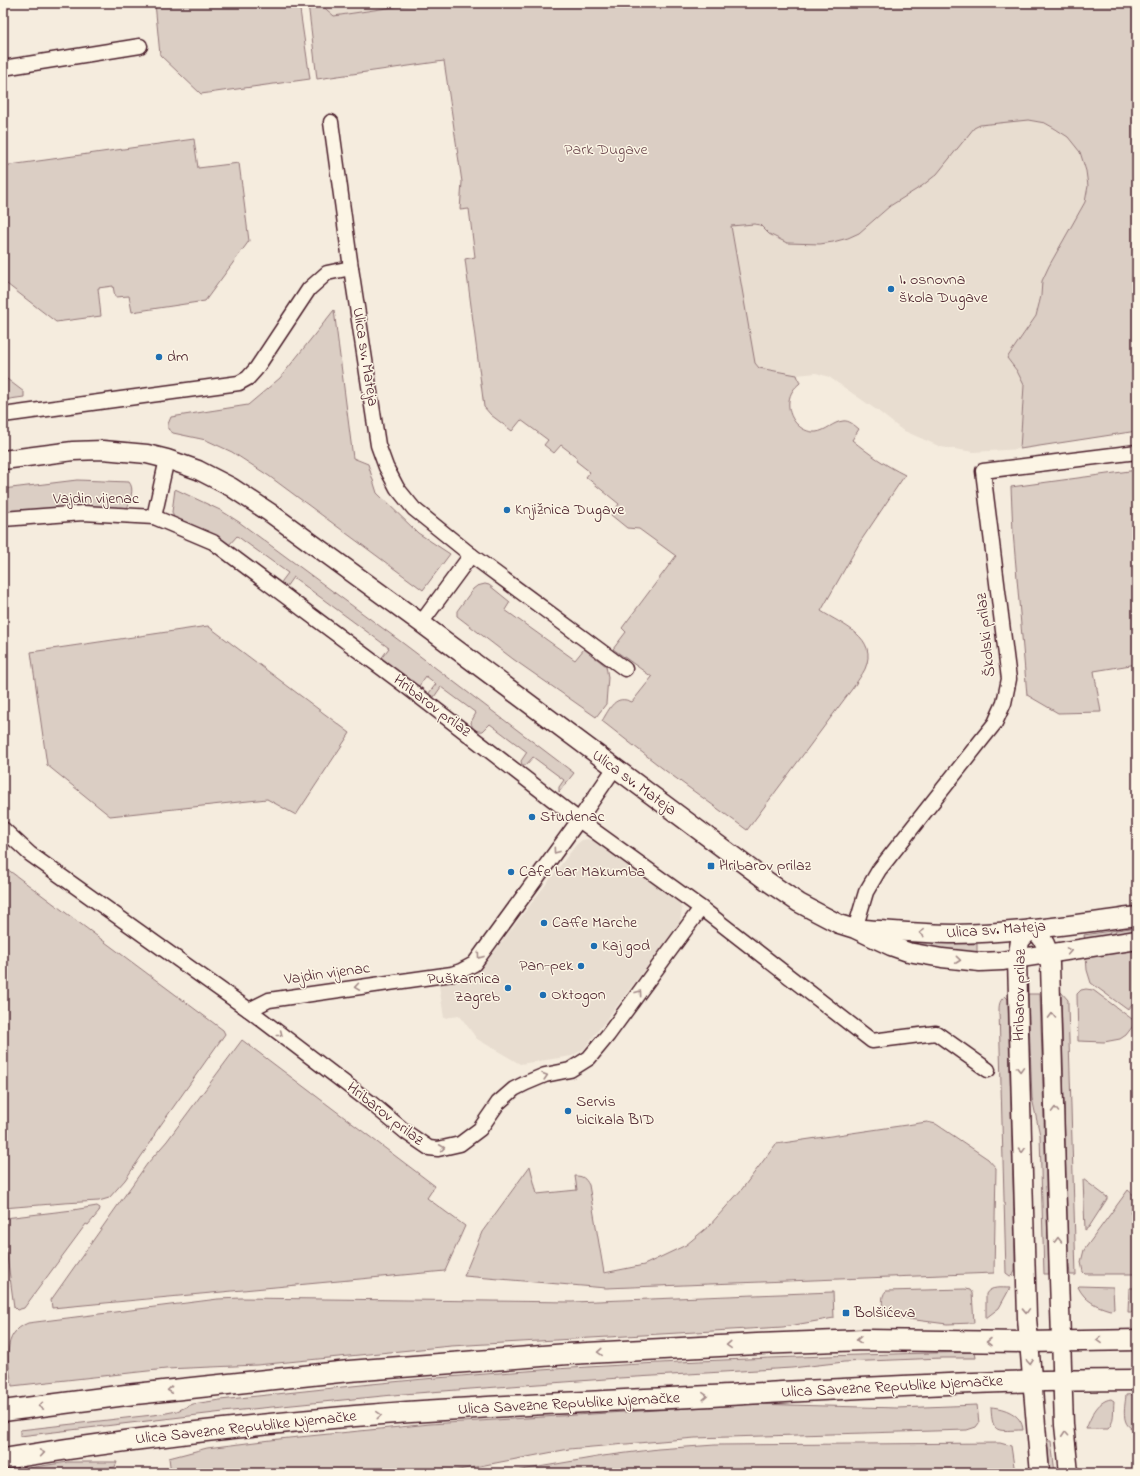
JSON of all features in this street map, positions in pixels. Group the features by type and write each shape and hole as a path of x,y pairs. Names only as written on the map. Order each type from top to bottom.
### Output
{"main road":[{"path":"3,1411 126,1395 349,1371 568,1354 856,1340 1028,1342 1137,1340"},
{"name":"Ulica Savezne Republike Njemačke","path":"3,1459 136,1439 355,1416 869,1388 1063,1381 1137,1380"}],"street":[{"path":"3,68 140,46"},
{"name":"Ulica sv. Mateja","path":"332,122 351,268 378,445 386,467 397,488 414,509 471,555 625,669"},
{"path":"3,415 239,383 248,378 256,370 309,289 328,273 351,268"},
{"name":"Ulica sv. Mateja","path":"3,460 73,451 103,450 147,454 167,459 198,470 231,487 269,512 421,623 614,769 767,882 799,903 839,924 855,929 891,946 908,952 942,958 980,962 1017,960 1137,940"},
{"name":"Školski prilaz","path":"855,929 866,892 879,870 987,733 995,722 1004,702 1009,679 983,471 1137,452"},
{"name":"Vajdin vijenac","path":"3,519 84,513 154,517 167,459"},
{"name":"Hribarov prilaz","path":"154,517 213,542 403,684 579,820 701,908 872,1041 936,1034 988,1070"},
{"path":"421,623 471,555"},
{"name":"Vajdin vijenac","path":"249,1010 269,1000 452,974 462,971 474,964 579,820 614,769"},
{"path":"3,829 30,854 249,1010"},
{"name":"Hribarov prilaz","path":"249,1010 408,1133 429,1148 438,1149 460,1144 480,1129 498,1104 514,1089 526,1082 545,1075 570,1070 589,1058 608,1035 701,908"},
{"name":"Ulica sv. Mateja","path":"855,929 925,934 949,934 1030,929 1137,916"},
{"name":"Hribarov prilaz","path":"1040,1473 1028,1342 1017,960 1020,941 1030,929 1043,939 1049,955 1052,987 1064,1425 1069,1473"}],"shaded area":[{"path":"319,3 420,3 334,16"},
{"name":"I. osnovna škola Dugave","path":"1018,120 1045,123 1068,137 1080,152 1086,171 1088,186 1085,202 1042,281 1041,296 1036,316 1007,358 1017,371 1024,385 1020,449 974,452 941,447 902,430 878,411 829,377 816,373 797,375 759,368 753,357 731,226 754,224 760,225 777,239 820,244 848,238 859,233 890,206 922,186 974,128 980,125"},
{"path":"582,840 593,840 603,846 679,903 682,909 680,923 584,1049 572,1056 520,1064 477,1039 460,1016 444,1018 439,985 464,980 481,969 576,845"}],"green space":[{"path":"155,3 299,3 310,79 201,94 160,55"},
{"name":"Park Dugave","path":"308,3 319,3 334,16 420,3 1137,3 1137,431 1020,449 1024,385 1017,371 1007,358 1036,316 1041,296 1042,281 1085,202 1088,186 1086,171 1080,152 1068,137 1045,123 1028,120 980,125 974,128 937,174 922,186 890,206 859,233 848,238 820,244 787,243 769,234 760,225 754,224 731,226 755,363 759,368 797,375 800,383 793,391 789,401 792,418 800,427 810,432 823,430 839,422 845,421 853,424 859,429 852,440 877,459 905,475 860,542 821,611 848,627 863,640 867,648 868,658 865,669 855,685 747,830 666,771 602,721 617,701 626,700 632,702 652,677 613,649 626,632 622,628 676,556 639,529 627,528 611,515 619,504 586,477 590,472 576,461 578,458 561,445 554,453 544,445 548,440 521,420 512,431 491,415 484,407 465,259 475,257 469,209 460,210 462,182 444,61 317,79"},
{"path":"194,139 198,168 239,163 249,241 205,301 132,312 129,296 115,297 113,286 98,288 101,316 56,322 3,281 3,166"},
{"path":"334,310 353,458 368,464 377,493 418,533 450,554 423,590 269,476 232,452 206,440 173,433 168,429 168,424 171,417 248,405 280,378"},
{"path":"3,376 24,392 24,397 3,400"},
{"path":"1137,470 1137,664 1094,671 1101,712 1058,713 1027,695 1013,532 1011,487"},
{"path":"77,480 129,482 132,491 127,509 3,515 3,489"},
{"path":"175,489 220,510 239,522 404,644 574,773 559,792 559,787 564,780 533,757 526,765 522,765 521,761 527,752 490,724 483,731 475,730 471,722 476,713 441,687 434,697 430,697 429,693 436,684 426,676 419,686 416,686 380,660 389,648 293,577 286,587 281,585 288,573 237,536 227,546 175,521 172,512"},
{"path":"485,584 489,585 510,602 505,610 575,660 584,649 606,666 608,677 606,704 596,717 513,659 457,616 457,611 473,589 477,586"},
{"path":"208,626 350,733 296,815 267,799 110,816 47,765 31,652"},
{"path":"3,866 223,1030 225,1034 155,1133 153,1139 125,1180 109,1198 99,1201 3,1208"},
{"path":"1137,927 1137,933 1085,941 1084,935"},
{"path":"874,933 926,941 977,944 977,954 918,947"},
{"path":"1137,946 1137,999 1128,1010 1091,983 1087,970 1086,956"},
{"path":"1081,990 1093,990 1136,1022 1126,1035 1120,1039 1104,1042 1078,1041 1077,994"},
{"path":"1061,992 1068,1000 1076,1275 1070,1275 1068,1254"},
{"path":"1028,994 1040,994 1049,1274 1044,1274 1040,1135 1032,1098"},
{"path":"1005,996 1008,999 1015,1253 1015,1271 1013,1275 1010,1276 1006,1273 999,1010 1000,1002"},
{"path":"242,1040 435,1186 427,1198 465,1226 445,1271 52,1308 51,1300 147,1164 167,1141"},
{"path":"927,1122 936,1124 988,1159 996,1168 994,1273 606,1288 464,1276 482,1232 530,1166 537,1194 577,1190 575,1176 584,1178 589,1185 604,1273 644,1265 686,1245 709,1226 742,1189 776,1144"},
{"path":"1083,1179 1107,1197 1089,1227 1085,1230"},
{"path":"1128,1190 1136,1197 1136,1204 1130,1212 1137,1217 1137,1274 1085,1274 1083,1272 1081,1262 1084,1250"},
{"path":"97,1206 100,1208 99,1212 88,1225 86,1224 24,1308 17,1310 14,1307 3,1226 5,1218"},
{"path":"1078,1287 1113,1287 1114,1309 1110,1310 1100,1307 1091,1302 1081,1292"},
{"path":"996,1288 1010,1288 999,1308 986,1318 986,1294 988,1291"},
{"path":"1129,1288 1137,1288 1137,1312 1128,1312"},
{"path":"970,1290 972,1293 974,1323 947,1324 884,1316 882,1299 886,1291"},
{"path":"833,1292 834,1318 783,1327 451,1346 257,1365 166,1369 12,1386 8,1359 8,1350 13,1334 19,1328 28,1323 218,1299 572,1302"},
{"path":"975,1352 976,1358 844,1362 792,1368 619,1378 403,1394 232,1411 20,1436 20,1430 161,1414 177,1411 193,1404 220,1400 424,1379 631,1364"},
{"path":"1137,1394 1137,1429 1131,1428 1128,1425 1124,1413 1126,1395"},
{"path":"1111,1399 1114,1401 1113,1416 1112,1423 1108,1429 1086,1429 1098,1406 1106,1400"},
{"path":"754,1404 897,1408 977,1405 979,1423 976,1427 967,1430 695,1438 569,1449 443,1473 171,1473 169,1458 207,1448 279,1439 430,1424"},
{"path":"991,1407 1007,1410 1012,1413 1022,1424 1023,1430 1002,1430 995,1427"},
{"path":"1047,1441 1051,1441 1055,1473 1050,1473"},
{"path":"1000,1443 1011,1446 1015,1473 504,1473 603,1456 658,1449 715,1445"},
{"path":"68,1462 117,1462 115,1467 72,1473 26,1473 29,1468"}],"place":[{"name":"I. osnovna škola Dugave","path":"891,289"},
{"name":"dm","path":"159,357"},
{"name":"Knjižnica Dugave","path":"507,510"},
{"name":"Studenac","path":"532,817"},
{"name":"Hribarov prilaz","path":"711,866"},
{"name":"Cafe bar Makumba","path":"511,872"},
{"name":"Caffe Marche","path":"544,923"},
{"name":"Kaj god","path":"594,946"},
{"name":"Pan-pek","path":"581,966"},
{"name":"Puškarnica Zagreb","path":"508,988"},
{"name":"Oktogon","path":"543,995"},
{"name":"Servis bicikala BID","path":"568,1111"},
{"name":"Bolšićeva","path":"846,1313"}]}
